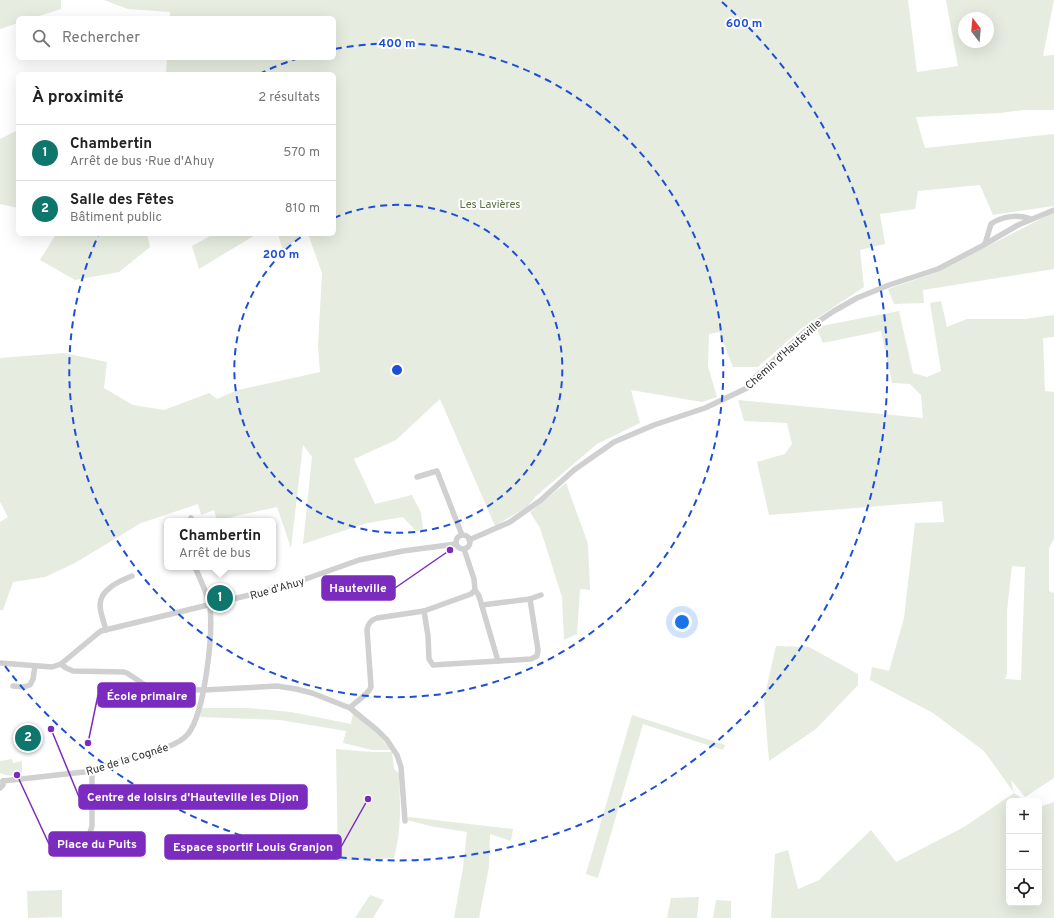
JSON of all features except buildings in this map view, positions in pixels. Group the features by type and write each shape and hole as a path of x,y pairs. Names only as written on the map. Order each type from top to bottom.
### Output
{"street":[{"name":"Chemin d'Hauteville","path":"469,540 510,522 541,500 574,470 614,442 654,425 704,408 748,388 748,384 810,327 857,298 889,285 938,269 1018,225 1054,210"},
{"path":"985,244 991,224 996,220 1017,216 1024,216 1031,219"},
{"path":"417,477 437,471 462,535 466,536 469,540 469,545 464,549"},
{"path":"462,535 457,538 456,544 464,549 474,579 475,590 482,605 498,661"},
{"name":"Rue d'Ahuy","path":"61,664 97,634 106,630 286,586 359,560 403,551 456,544"},
{"path":"196,570 210,605"},
{"path":"106,630 100,609 100,601 109,588 132,576"},
{"path":"350,708 355,701 368,691 371,686 368,630 371,621 377,618 424,612 466,597 475,590"},
{"path":"482,605 530,599 542,595"},
{"path":"424,612 428,636 429,659 433,665 531,659 537,656 538,650 530,599"},
{"name":"Rue de la Cognée","path":"0,788 3,785 2,779 75,774 159,750 184,739 193,724 204,690 210,648 210,605"},
{"path":"0,663 52,667 61,664 68,669 73,670 127,672 145,685 156,689 204,690 277,686 312,693 350,708 387,740 397,755 402,773 405,822"},
{"path":"13,686 24,687 30,685 36,666"},
{"path":"89,836 92,826 92,770"}],"green space":[{"path":"0,0 61,0 61,9 39,16 16,16 16,24 0,29"},
{"name":"Les Lavières","path":"104,0 908,0 917,72 958,66 946,0 1054,0 1043,56 1054,55 1054,110 1023,110 1000,113 916,117 925,148 1054,134 1054,206 993,215 980,185 918,191 915,209 880,214 885,244 860,250 864,287 802,328 758,367 733,367 719,332 709,334 708,366 717,397 702,402 631,390 640,423 597,444 536,496 527,507 495,526 440,399 396,440 354,459 375,504 412,495 421,513 423,530 416,531 403,517 367,523 303,544 312,457 303,445 291,548 277,507 226,518 216,518 214,510 201,515 198,504 141,523 75,563 45,577 13,582 3,610 0,610 0,522 8,517 0,502 0,358 64,353 107,362 104,388 133,405 164,410 209,393 217,399 238,390 320,372 318,346 322,273 309,236 336,236 336,72 166,72 167,60 336,60 336,16 170,16 170,12 128,9"},
{"path":"16,131 16,208 0,204 0,139"},
{"path":"1054,212 1054,269 923,290 924,303 894,304 888,289 938,272"},
{"path":"55,236 147,236 150,247 119,272 75,280 40,260"},
{"path":"210,236 254,236 199,269 192,246"},
{"path":"279,236 300,236 283,251"},
{"path":"941,301 947,327 967,319 1025,319 1054,315 1054,337 1043,338 1045,391 1054,392 1054,539 1049,548 1049,591 1054,593 1054,778 1025,797 1011,780 1014,793 984,751 933,713 870,680 872,667 889,671 904,618 915,523 944,522 942,501 769,515 757,462 785,454 792,444 787,423 744,421 738,400 923,418 921,395 910,384 892,383 881,331 823,343 816,327 899,311 913,373 927,377 941,371 930,303","holes":["1012,566 1025,567 1021,680 1005,679 1007,674 1007,611"]},
{"path":"566,483 588,544 590,590 580,589 577,634 564,640 562,597 540,528 530,512"},
{"path":"776,646 809,647 858,674 858,685 816,729 769,761 764,699"},
{"path":"202,708 248,708 291,712 351,724 353,713 379,736 391,750 372,750 343,743 346,731 280,720 200,717"},
{"path":"632,715 725,745 723,750 643,724 598,878 586,874"},
{"path":"336,749 392,752 394,769 399,773 400,805 397,847 394,858 338,861"},
{"path":"12,759 13,763 22,761 22,773 16,773 15,776 0,773 0,761"},
{"path":"1014,793 1021,798 1007,798"},
{"path":"1006,798 1006,906 1042,906 1042,806 1054,802 1054,918 771,918 775,854 788,850 798,889 819,880 871,830 896,862 964,827"},
{"path":"409,817 513,829 511,841 490,834 489,867 479,918 454,918 463,868 467,832 430,826 407,820"},
{"path":"62,890 62,917 28,918 27,891"},
{"path":"370,895 384,900 373,918 355,918"},
{"path":"699,897 697,918 667,918 671,898"},
{"path":"716,900 731,901 731,918 713,918"}],"place":[{"name":"Hauteville","path":"450,550"},
{"name":"Chambertin","path":"220,598"},
{"name":"Centre de loisirs d'Hauteville les Dijon","path":"51,729"},
{"name":"Salle des Fêtes","path":"28,738"},
{"name":"École primaire","path":"88,743"},
{"name":"Place du Puits","path":"17,775"},
{"name":"Espace sportif Louis Granjon","path":"368,799"}]}
